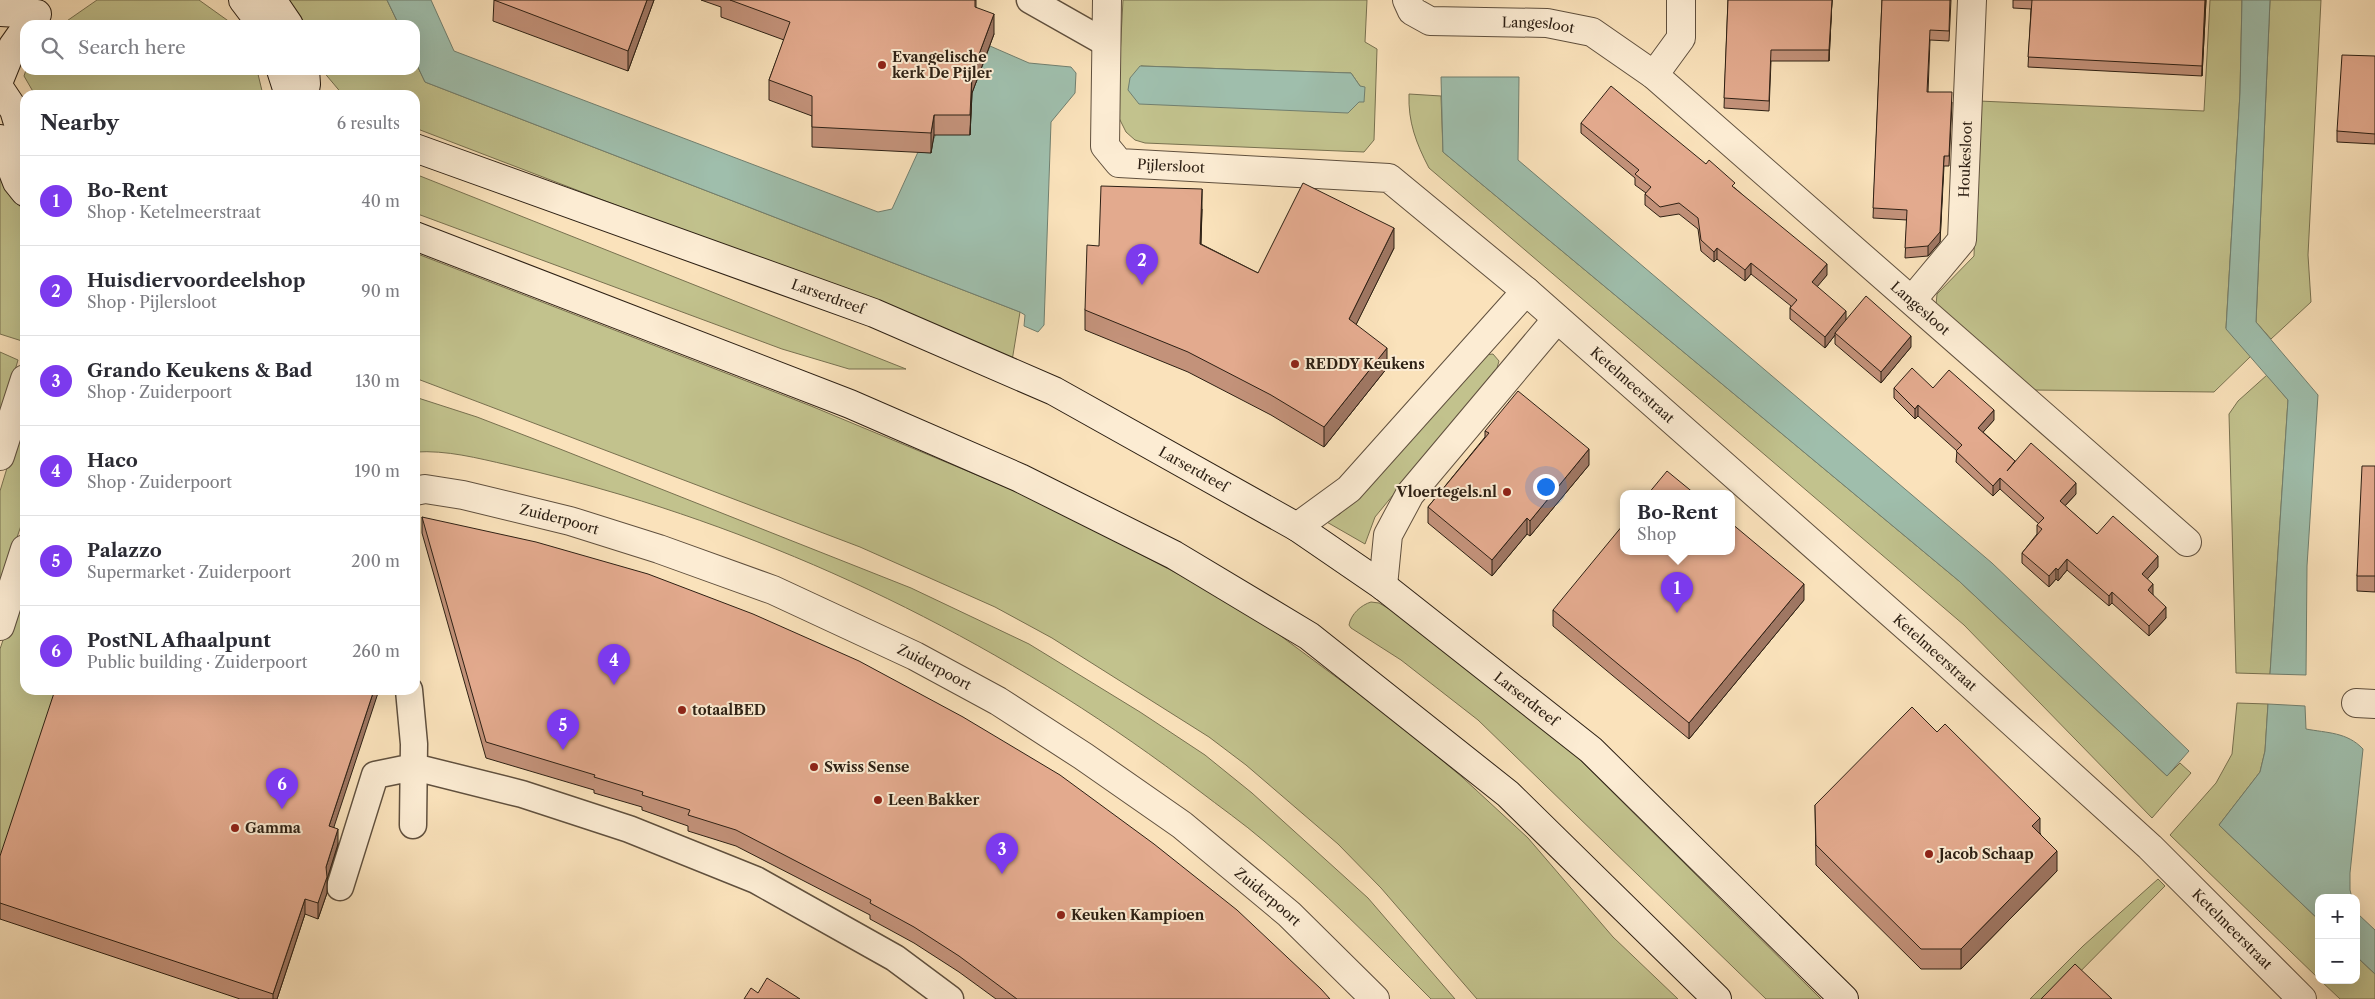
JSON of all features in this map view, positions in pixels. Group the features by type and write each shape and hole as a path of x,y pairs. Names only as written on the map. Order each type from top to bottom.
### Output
{"street":[{"path":"243,0 258,20"},
{"path":"272,0 286,20"},
{"path":"1030,0 1106,43"},
{"name":"Pijlersloot","path":"1106,0 1105,146 1119,163 1390,178"},
{"path":"1654,75 1680,38 1681,0"},
{"name":"Houkesloot","path":"1912,300 1962,240 1972,0"},
{"name":"Langesloot","path":"1409,6 1430,21 1546,23 1592,32 1654,75 2187,542"},
{"path":"0,12 36,17"},
{"path":"0,78 13,46 20,37"},
{"path":"288,75 305,88"},
{"path":"0,88 14,110 20,130"},
{"path":"0,139 20,186"},
{"name":"Larserdreef","path":"420,150 874,313 1054,391 1297,527 1383,586 1591,750 1844,999"},
{"name":"Ketelmeerstraat","path":"1390,178 1526,291 1935,652 2150,847 2302,999"},
{"path":"420,238 850,404 1020,478 1174,555 1309,636 1508,794 1717,999"},
{"path":"1297,527 1349,489 1526,291"},
{"path":"1383,586 1388,535 1410,494 1557,318"},
{"path":"0,456 20,394"},
{"name":"Zuiderpoort","path":"420,490 425,489 463,495 570,521 659,549 773,590 923,661 998,701 1083,756 1182,826 1289,914 1375,999"},
{"path":"0,626 20,564"},
{"path":"409,695 414,767 413,825"},
{"path":"340,887 375,776 414,767 522,794 629,829 756,880 896,958 950,999"}],"green space":[{"path":"97,0 199,0 227,20 68,20"},
{"path":"286,0 387,0 397,20 299,20"},
{"path":"1123,0 1367,0 1365,42 1377,49 1374,140 1364,152 1145,143 1135,140 1126,132 1117,114","holes":["1141,66 1351,73 1360,86 1359,102"]},
{"path":"2210,0 2242,0 2240,93 2226,328 2251,356 2214,392 2030,390 1936,305 1937,294 1974,256 1979,101 2204,111"},
{"path":"2270,0 2321,0 2308,255 2311,302 2271,339 2256,322"},
{"path":"420,72 425,82 1020,312 1012,361 887,309 420,130 420,90 339,90 326,75 420,75"},
{"path":"258,75 262,90 32,90 24,76"},
{"path":"1409,94 1441,96 1443,152 1959,581 2167,776 2180,763 2191,773 2152,818 1964,625 1429,168 1414,132 1410,114"},
{"path":"0,174 20,206 20,340 0,334"},
{"path":"420,176 906,369 849,369 782,349 420,215"},
{"path":"420,255 811,406 1001,485 1059,511 1227,600 1266,625 1390,717 1462,777 1528,838 1613,937 1678,999 1477,999 1381,888 1338,844 1246,765 1209,737 1052,638 995,607 860,547 420,380"},
{"path":"0,352 18,360 0,422"},
{"path":"1493,354 1499,361 1497,368 1375,517 1365,544 1325,521 1340,514 1484,355"},
{"path":"2267,375 2288,400 2270,674 2236,673 2229,414 2238,401"},
{"path":"420,399 477,417 560,449 911,588 1029,644 1140,712 1205,755 1252,793 1368,898 1455,999 1431,999 1329,898 1286,860 1248,828 1132,742 1064,697 995,655 924,617 850,581 776,549 700,520 622,495 523,468 462,455 420,452"},
{"path":"20,425 20,529 0,587 0,491"},
{"path":"20,590 20,695 56,695 0,864 0,649"},
{"path":"1371,602 1379,603 1434,635 1559,739 1821,999 1766,999 1478,720 1401,660 1351,628 1349,625 1354,614 1364,605"},
{"path":"2237,703 2268,704 2265,751 2260,772 2219,825 2315,916 2315,975 2170,835 2216,783 2232,754"},
{"path":"2158,879 2165,886 2053,999 2030,999 2083,946"},
{"path":"2360,960 2375,974 2375,999 2340,999 2324,984 2360,984"}],"shaded area":[{"path":"387,0 431,0 454,51 878,212 892,209 918,152 931,153 929,151 937,131 972,83 976,83 990,46 1029,63 1071,67 1076,73 1075,93 1051,122 1044,325 1038,332 1024,326 1025,315 1020,312 425,82 420,72 420,20 397,20"},
{"path":"2242,0 2270,0 2256,322 2318,395 2307,566 2306,675 2270,674 2288,400 2226,329 2240,93"},
{"path":"1140,66 1351,73 1360,86 1365,87 1364,102 1359,102 1348,113 1139,104 1128,90 1130,78"},
{"path":"1441,77 1519,77 1518,160 1992,563 2189,751 2167,776 1959,581 1443,152"},
{"path":"2268,704 2305,706 2306,729 2343,736 2357,743 2363,749 2350,873 2351,894 2315,894 2315,916 2219,825 2260,772 2265,751"},
{"path":"2360,916 2375,930 2375,974 2360,960"}],"building":[{"path":"494,0 647,0 628,51"},
{"name":"Evangelische kerk De Pijler","path":"730,0 975,0 975,7 994,14 972,73 970,115 934,115 931,133 812,127 812,96 769,80 790,22"},
{"path":"1728,0 1832,0 1829,50 1771,50 1769,101 1724,98"},
{"path":"1882,0 1950,0 1949,31 1930,30 1927,92 1952,92 1949,156 1944,156 1940,232 1928,246 1905,248 1907,210 1873,208"},
{"path":"2032,0 2205,0 2202,66 2028,57"},
{"path":"2342,55 2375,56 2375,134 2337,131"},
{"path":"1611,86 1706,164 1709,160 1735,183 1732,186 1827,264 1812,282 1846,311 1825,337 1790,308 1797,300 1751,263 1745,270 1717,248 1714,252 1701,240 1698,218 1679,203 1660,207 1645,194 1651,187 1635,174 1639,170 1581,123"},
{"path":"1303,183 1394,228 1349,319 1387,348 1324,427 1271,395 1188,352 1085,310 1087,245 1099,246 1101,186 1202,189 1200,244 1258,273"},
{"path":"1866,296 1911,336 1881,372 1835,333"},
{"path":"1912,368 1933,388 1949,370 1994,410 1978,428 2015,461 2007,471 2031,443 2076,483 2060,501 2097,534 2113,516 2158,556 2142,574 2153,584 2148,590 2166,607 2149,626 2112,592 2109,596 2067,559 2058,570 2056,568 2049,576 2022,553 2042,529 2037,525 2044,518 2000,478 1993,486 1956,451 1962,445 1918,405 1915,409 1894,388"},
{"path":"1518,391 1589,449 1530,521 1527,518 1492,560 1428,507 1489,433 1485,431"},
{"path":"2362,466 2375,466 2375,576 2357,576"},
{"path":"1667,471 1690,490 1651,490"},
{"path":"422,517 536,542 648,574 753,614 859,661 963,717 1060,775 1154,844 1237,910 1330,999 1017,999 959,956 914,927 870,903 871,900 736,830 688,815 690,810 642,795 643,792 594,777 595,775 486,742"},
{"path":"1735,526 1804,584 1689,723 1553,610 1620,529 1620,555 1735,555"},
{"path":"53,695 372,695 329,826 338,829 326,867 327,877 318,903 305,899 273,994 0,903 0,856"},
{"path":"1912,707 1937,732 1945,724 2040,818 2032,826 2057,851 1961,949 1921,949 1816,845 1815,805"},
{"path":"2075,964 2112,999 2041,999"},
{"path":"767,978 800,999 744,999 751,988 758,993"}],"place":[{"name":"Evangelische kerk De Pijler","path":"882,65"},
{"name":"Huisdiervoordeelshop","path":"1142,285"},
{"name":"REDDY Keukens","path":"1295,364"},
{"name":"Vloertegels.nl","path":"1507,492"},
{"name":"Bo-Rent","path":"1677,613"},
{"name":"Haco","path":"614,685"},
{"name":"totaalBED","path":"682,710"},
{"name":"Palazzo","path":"563,750"},
{"name":"Swiss Sense","path":"814,767"},
{"name":"Leen Bakker","path":"878,800"},
{"name":"PostNL Afhaalpunt","path":"282,809"},
{"name":"Gamma","path":"235,828"},
{"name":"Jacob Schaap","path":"1929,854"},
{"name":"Grando Keukens & Bad","path":"1002,874"},
{"name":"Keuken Kampioen","path":"1061,915"}]}
